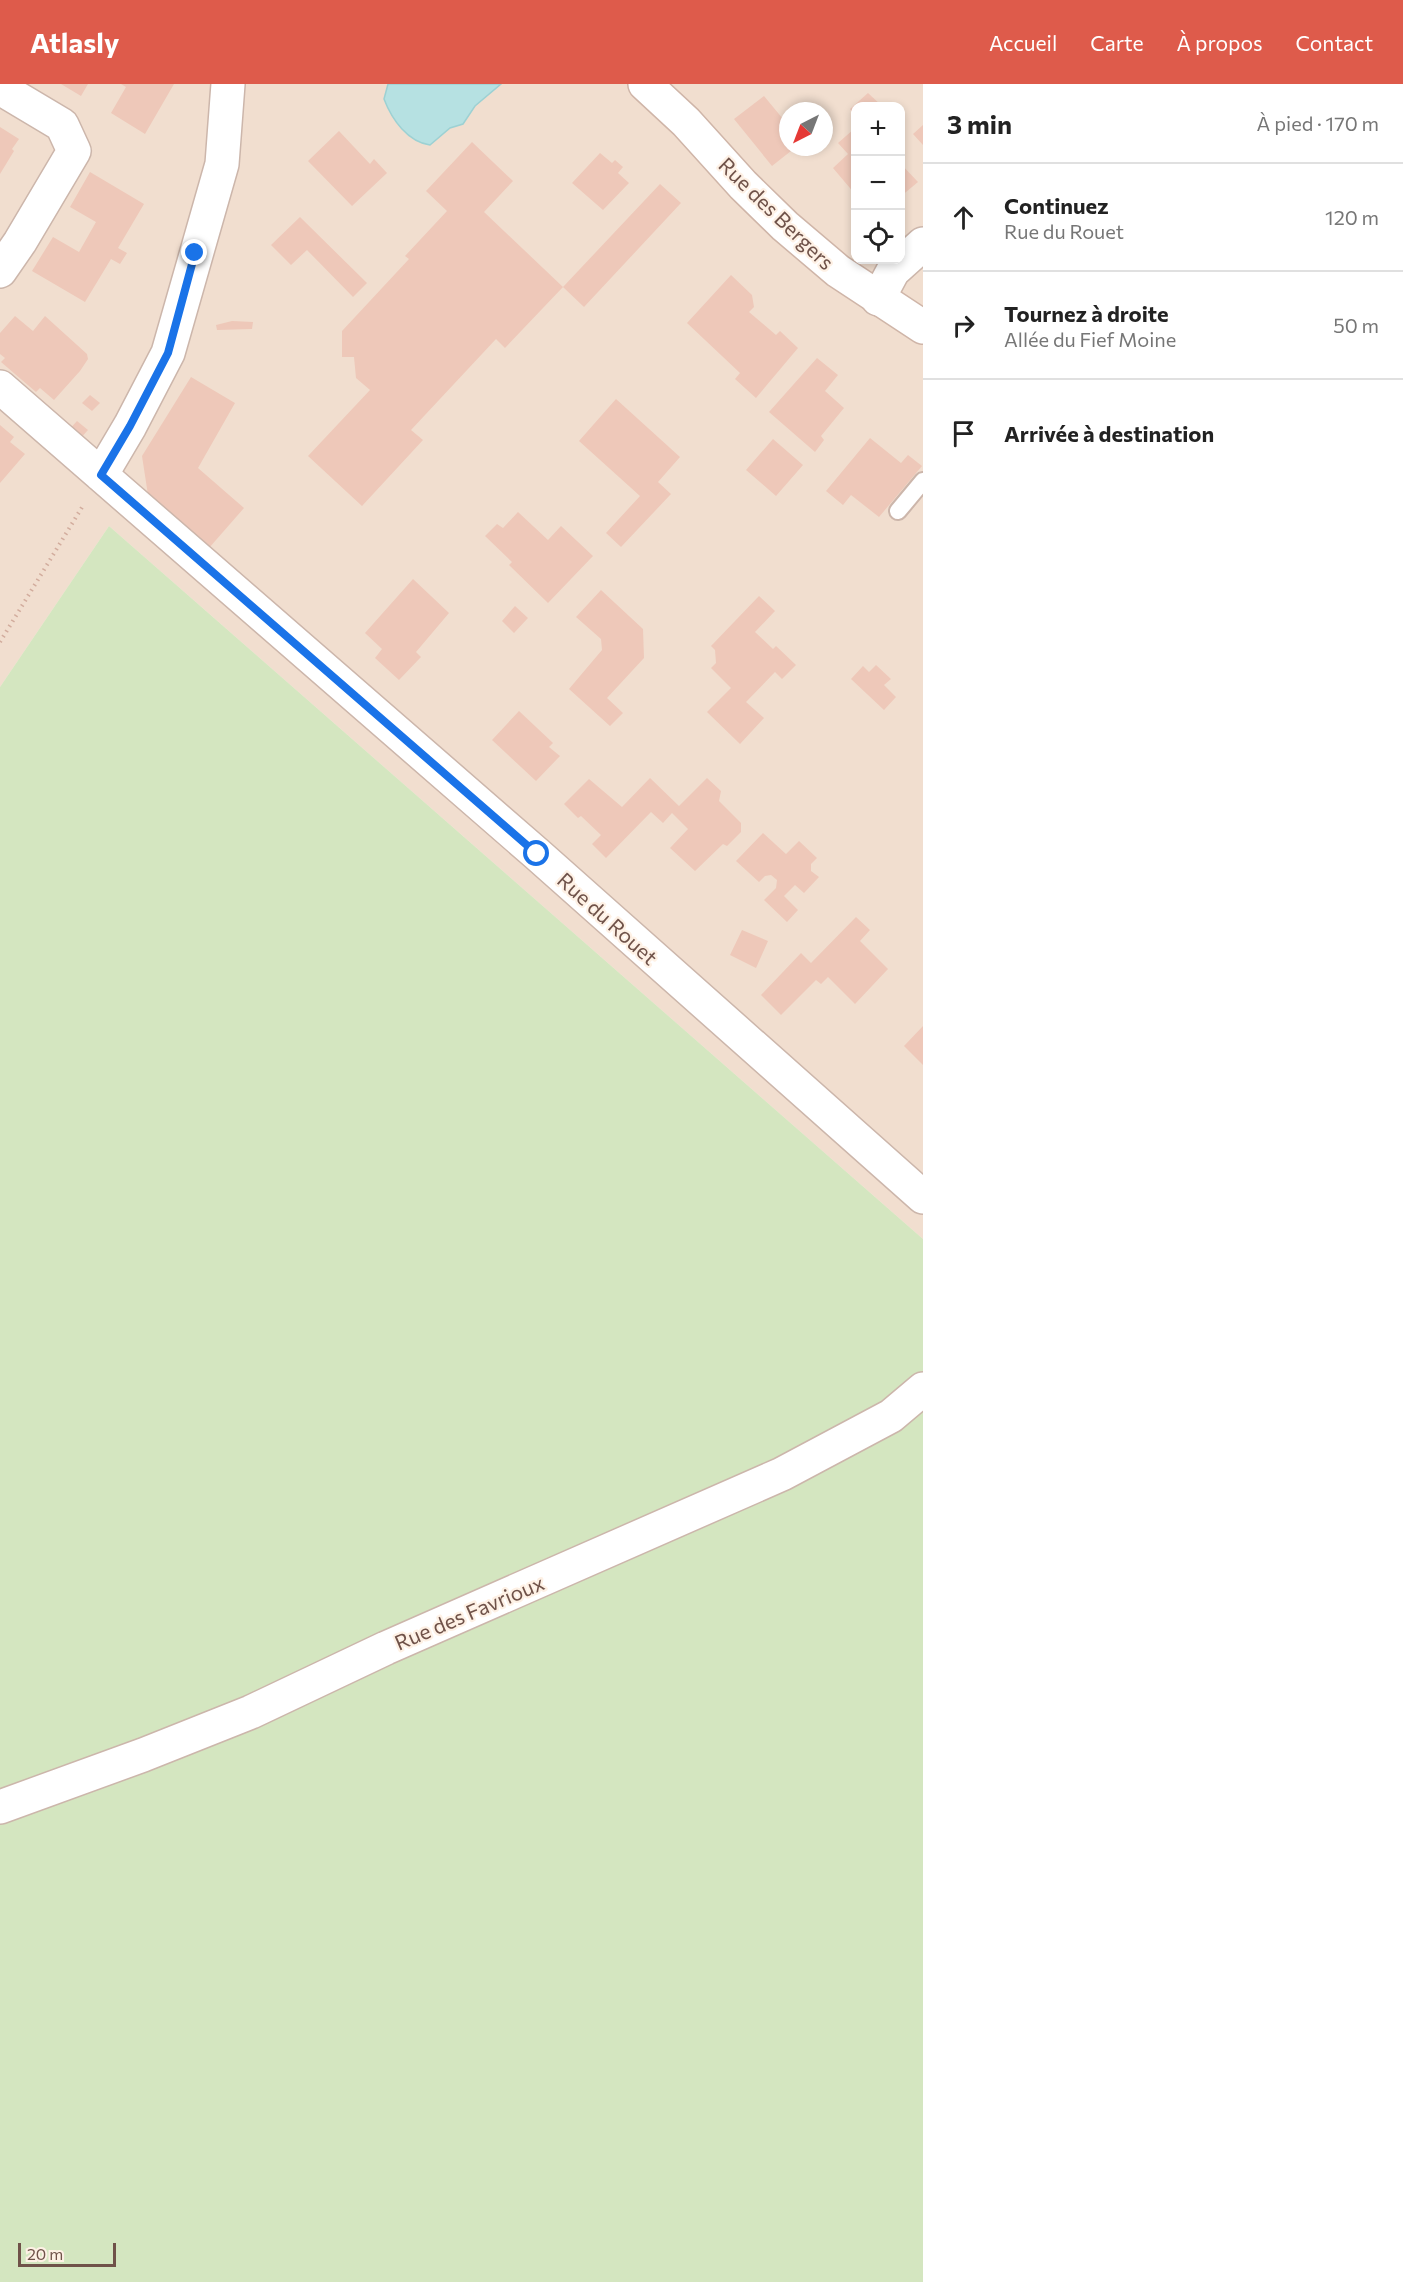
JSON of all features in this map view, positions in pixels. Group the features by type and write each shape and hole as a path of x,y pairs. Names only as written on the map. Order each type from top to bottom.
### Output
{"street":[{"path":"101,475 130,426 168,353 222,164 228,84"},
{"name":"Rue des Bergers","path":"645,84 686,122 743,185 785,226 838,271 923,327"},
{"path":"0,88 62,125 74,151 20,242 0,271"},
{"path":"878,299 893,272 923,244"},
{"name":"Rue du Rouet","path":"0,387 537,854 923,1197"},
{"name":"Rue des Favrioux","path":"0,1807 143,1755 250,1712 386,1648 782,1474 891,1416 923,1389"}],"lane":[{"path":"898,512 923,481"}],"path":[{"path":"0,642 101,475"}],"shaded area":[{"path":"0,84 923,84 923,1239 109,526 0,687"}],"green space":[{"path":"109,526 923,1239 923,2282 0,2282 0,687"}],"water":[{"path":"388,84 501,84 475,106 463,124 450,128 430,145 408,135 391,115 384,99"}],"building":[{"path":"61,84 88,84 81,96"},
{"path":"121,84 174,84 145,134 111,113 126,87"},
{"path":"868,93 878,102 858,102"},
{"path":"764,96 779,114 779,156 785,156 772,166 734,119"},
{"path":"923,125 923,145 913,134"},
{"path":"0,127 19,139 0,174"},
{"path":"339,131 370,164 374,159 387,173 352,206 308,161"},
{"path":"851,132 851,189 833,168 848,154 838,143"},
{"path":"472,142 513,181 484,212 563,287 505,348 496,339 411,430 423,440 362,506 308,456 370,390 356,378 354,357 342,357 342,331 409,259 405,256 447,211 426,191"},
{"path":"600,153 612,163 615,160 623,167 618,173 629,183 603,210 572,183"},
{"path":"905,168 918,182 905,193"},
{"path":"90,172 144,204 118,248 127,253 120,264 111,259 85,302 32,271 53,237 79,252 96,222 70,207"},
{"path":"660,184 681,203 584,307 563,287"},
{"path":"300,217 367,283 353,297 307,250 291,265 271,245"},
{"path":"731,275 752,295 754,307 749,312 776,335 780,331 798,348 756,398 735,379 740,373 687,323"},
{"path":"15,316 33,331 45,316 87,354 88,359 80,371 54,400 40,388 36,392 1,362 5,358 0,354 0,333"},
{"path":"232,321 253,322 252,329 217,330 216,325"},
{"path":"817,358 838,375 825,391 844,408 821,436 824,440 815,452 769,412"},
{"path":"191,377 235,403 198,468 244,508 209,548 148,495 142,456"},
{"path":"90,395 100,403 92,411 82,403"},
{"path":"616,399 680,457 658,482 671,494 621,547 606,533 640,496 579,441"},
{"path":"77,421 88,430 78,441 67,432"},
{"path":"0,425 14,437 10,442 25,454 0,483"},
{"path":"870,438 901,463 908,455 922,466 879,517 851,495 843,505 826,491"},
{"path":"773,439 803,465 776,496 746,470"},
{"path":"518,512 548,540 561,526 593,556 548,603 509,565 512,562 485,536 497,524 503,528"},
{"path":"413,579 449,613 416,652 421,657 399,680 375,658 382,649 365,633"},
{"path":"601,590 643,629 644,658 607,698 623,713 610,726 569,689 602,650 601,639 576,617"},
{"path":"759,596 775,611 755,632 773,649 776,646 796,665 782,679 775,672 746,702 764,718 740,744 707,712 731,688 711,668 716,663 715,650 711,646"},
{"path":"515,606 528,618 514,633 502,621"},
{"path":"876,665 891,679 884,685 896,697 884,710 851,679 863,666 869,672"},
{"path":"519,711 553,743 549,747 560,756 536,781 492,740"},
{"path":"650,778 679,806 707,778 721,791 719,801 741,823 741,832 727,846 723,844 695,871 670,848 688,829 672,813 663,823 651,812 606,858 592,844 601,835 564,804 589,779 622,807"},
{"path":"763,833 786,854 799,841 817,858 811,864 811,871 819,877 804,893 795,885 784,896 798,910 787,922 764,900 776,888 777,880 771,875 765,876 759,882 736,861"},
{"path":"856,917 870,930 860,941 888,969 855,1004 828,977 821,984 816,980 781,1015 761,995 801,953 811,963"},
{"path":"742,930 768,941 756,968 730,955"},
{"path":"923,1026 923,1065 904,1046"}],"route":[{"path":"195,253 168,353 130,426 101,475 537,854"}]}
